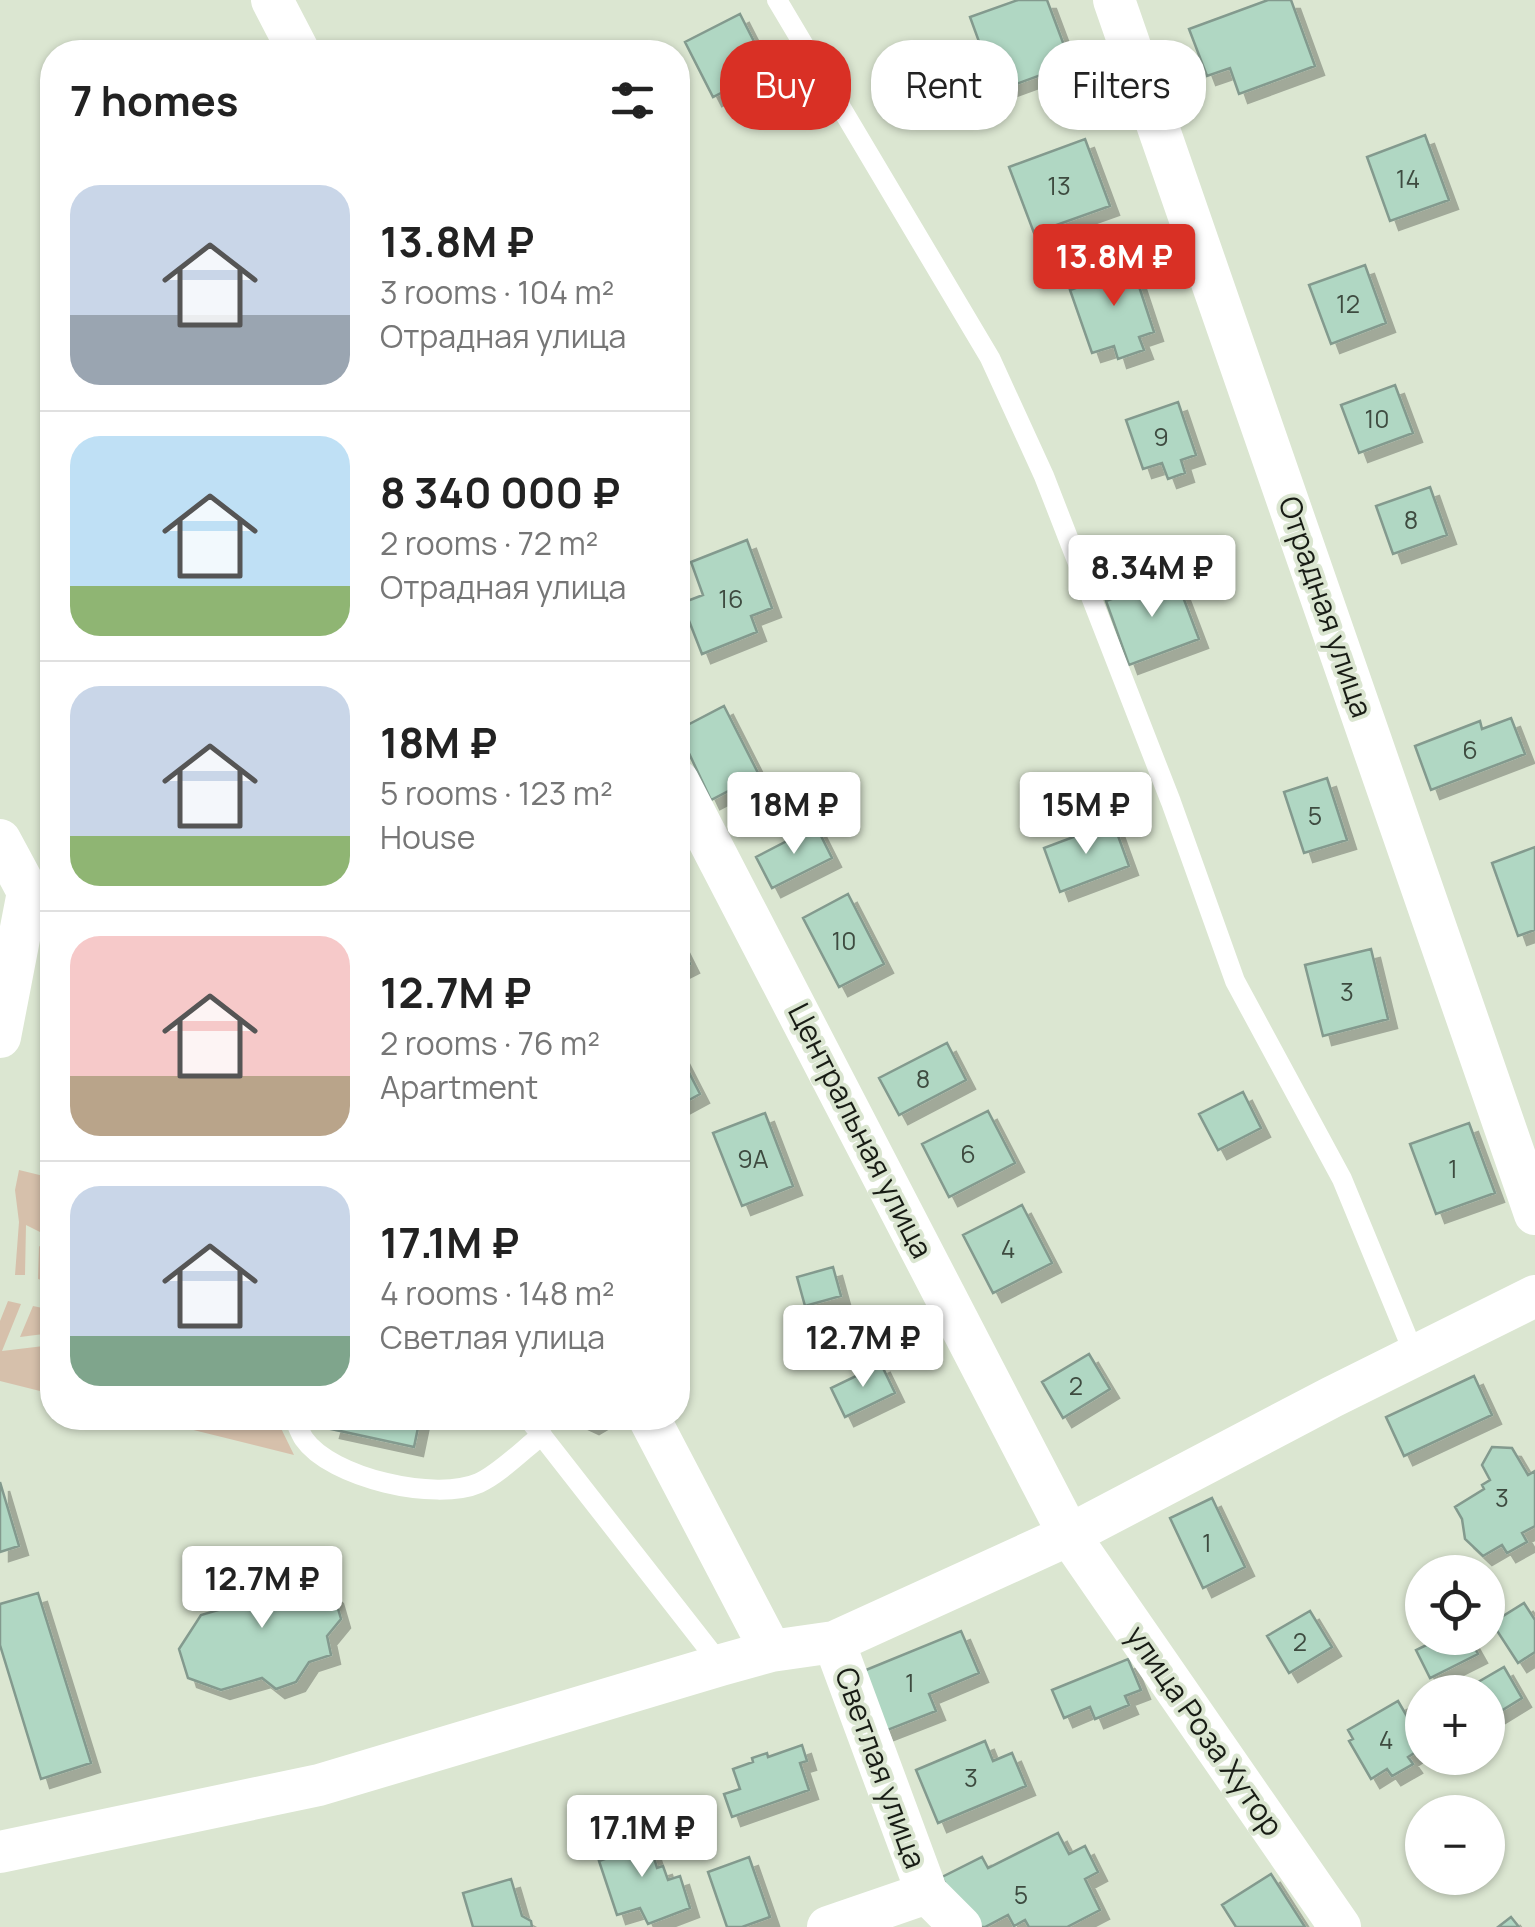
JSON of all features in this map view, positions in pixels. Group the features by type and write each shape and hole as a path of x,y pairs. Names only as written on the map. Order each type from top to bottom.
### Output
{"street":[{"path":"272,0 293,40"},
{"name":"Отрадная улица","path":"1114,0 1535,1214"},
{"name":"Центральная улица","path":"690,804 1069,1535"},
{"path":"0,840 28,892 0,1036"},
{"path":"0,1852 320,1785 721,1664 770,1651 834,1642 1069,1535 1535,1296"},
{"path":"654,1430 770,1651"},
{"name":"улица Роза Хутор","path":"1069,1535 1340,1927"},
{"name":"Светлая улица","path":"834,1642 927,1893 961,1927"},
{"name":"Светлая улица","path":"828,1927 927,1893"}],"lane":[{"path":"777,0 990,358 1044,476 1171,802 1235,981 1342,1179 1415,1356"},
{"path":"299,1430 304,1440 326,1458 354,1474 442,1490 479,1483 542,1435"},
{"path":"538,1430 721,1664"}],"shaded area":[{"path":"19,1170 40,1175 40,1232 26,1225 25,1275 15,1275 19,1222 15,1190"},
{"path":"8,1301 21,1304 2,1351 40,1346 40,1391 0,1381 0,1321"},
{"path":"33,1306 40,1307 40,1334 20,1337"},
{"path":"193,1430 282,1430 294,1455"}],"building":[{"path":"1018,0 1047,0 1062,40 1038,40 1038,76 1018,83 1018,40 978,40 970,17"},
{"path":"1268,0 1291,0 1315,66 1239,94 1230,68 1207,76 1206,40 1193,40 1189,29"},
{"path":"740,14 753,40 720,40 720,93 713,97 690,52 690,40"},
{"path":"1425,135 1449,200 1390,221 1367,157"},
{"path":"1085,139 1110,206 1034,233 1009,167"},
{"path":"1128,253 1154,332 1139,337 1144,350 1118,359 1114,346 1092,353 1070,290 1099,280 1094,265"},
{"path":"1365,265 1386,323 1331,344 1309,285"},
{"path":"1395,385 1413,433 1359,453 1341,405"},
{"path":"1178,402 1196,455 1181,460 1185,473 1168,479 1162,463 1143,469 1126,420"},
{"path":"1430,487 1447,535 1393,554 1376,506"},
{"path":"747,540 772,608 751,616 757,632 702,654 690,623 690,600 703,595 691,562"},
{"path":"1175,576 1199,639 1129,665 1106,601"},
{"path":"724,706 759,775 711,800 690,755 690,724"},
{"path":"1511,718 1525,754 1431,790 1415,746 1480,721 1482,729"},
{"path":"1327,778 1347,840 1304,853 1284,792"},
{"path":"1113,822 1129,866 1060,892 1044,848"},
{"path":"816,826 832,858 772,888 756,857"},
{"path":"1535,847 1535,930 1518,936 1492,863"},
{"path":"848,894 884,964 839,987 803,918"},
{"path":"1371,949 1388,1019 1323,1036 1305,965"},
{"path":"947,1043 966,1080 899,1115 879,1078"},
{"path":"690,1074 700,1094 690,1099"},
{"path":"1243,1092 1261,1128 1218,1150 1199,1114"},
{"path":"988,1111 1015,1163 949,1197 922,1144"},
{"path":"765,1113 793,1186 742,1206 713,1133"},
{"path":"1469,1123 1495,1193 1436,1214 1410,1144"},
{"path":"1022,1205 1052,1263 993,1293 963,1235"},
{"path":"833,1267 841,1296 805,1306 797,1277"},
{"path":"1089,1354 1110,1389 1063,1418 1042,1382"},
{"path":"881,1364 895,1393 845,1417 831,1388"},
{"path":"1474,1376 1492,1415 1404,1456 1386,1417"},
{"path":"336,1430 418,1430 414,1447"},
{"path":"1492,1447 1512,1448 1528,1475 1535,1471 1535,1526 1522,1533 1527,1542 1507,1553 1502,1545 1482,1555 1465,1539 1462,1519 1455,1507 1484,1489 1482,1485 1490,1480 1482,1465"},
{"path":"0,1482 19,1546 0,1552"},
{"path":"1212,1498 1245,1567 1203,1588 1170,1518"},
{"path":"267,1565 308,1572 334,1595 341,1619 327,1636 331,1655 309,1662 296,1682 276,1689 262,1678 221,1690 188,1678 179,1649 201,1615 222,1609 217,1594 240,1587 248,1570"},
{"path":"38,1593 91,1763 41,1779 0,1645 0,1604"},
{"path":"1524,1603 1535,1620 1535,1652 1518,1663 1505,1643 1505,1615"},
{"path":"1310,1611 1332,1647 1289,1673 1267,1636"},
{"path":"961,1631 979,1673 929,1694 936,1711 885,1731 861,1672"},
{"path":"1418,1655 1476,1655 1436,1675 1428,1675"},
{"path":"1128,1659 1141,1690 1125,1696 1129,1705 1095,1719 1090,1707 1064,1718 1052,1690"},
{"path":"1504,1667 1522,1698 1505,1708 1505,1675 1490,1675"},
{"path":"1398,1701 1405,1713 1405,1769 1392,1776 1387,1769 1371,1779 1349,1741 1353,1739 1348,1730"},
{"path":"985,1741 993,1761 1012,1753 1026,1786 938,1823 916,1770"},
{"path":"802,1745 807,1761 800,1763 809,1790 732,1817 724,1794 740,1789 733,1769 753,1762 752,1758 767,1753 768,1757"},
{"path":"645,1828 657,1868 663,1866 668,1880 680,1876 690,1908 648,1924 640,1908 617,1915 599,1861 622,1853 619,1834"},
{"path":"1058,1833 1069,1854 1085,1846 1098,1872 1085,1879 1100,1910 1067,1927 1029,1927 1025,1920 1014,1926 1008,1915 985,1927 966,1927 942,1877 982,1857 988,1868"},
{"path":"749,1857 770,1917 742,1927 727,1927 708,1872"},
{"path":"1271,1874 1305,1927 1236,1927 1222,1905"},
{"path":"511,1879 522,1916 531,1921 532,1927 473,1927 463,1893"},
{"path":"1511,1917 1519,1927 1498,1927"}]}
